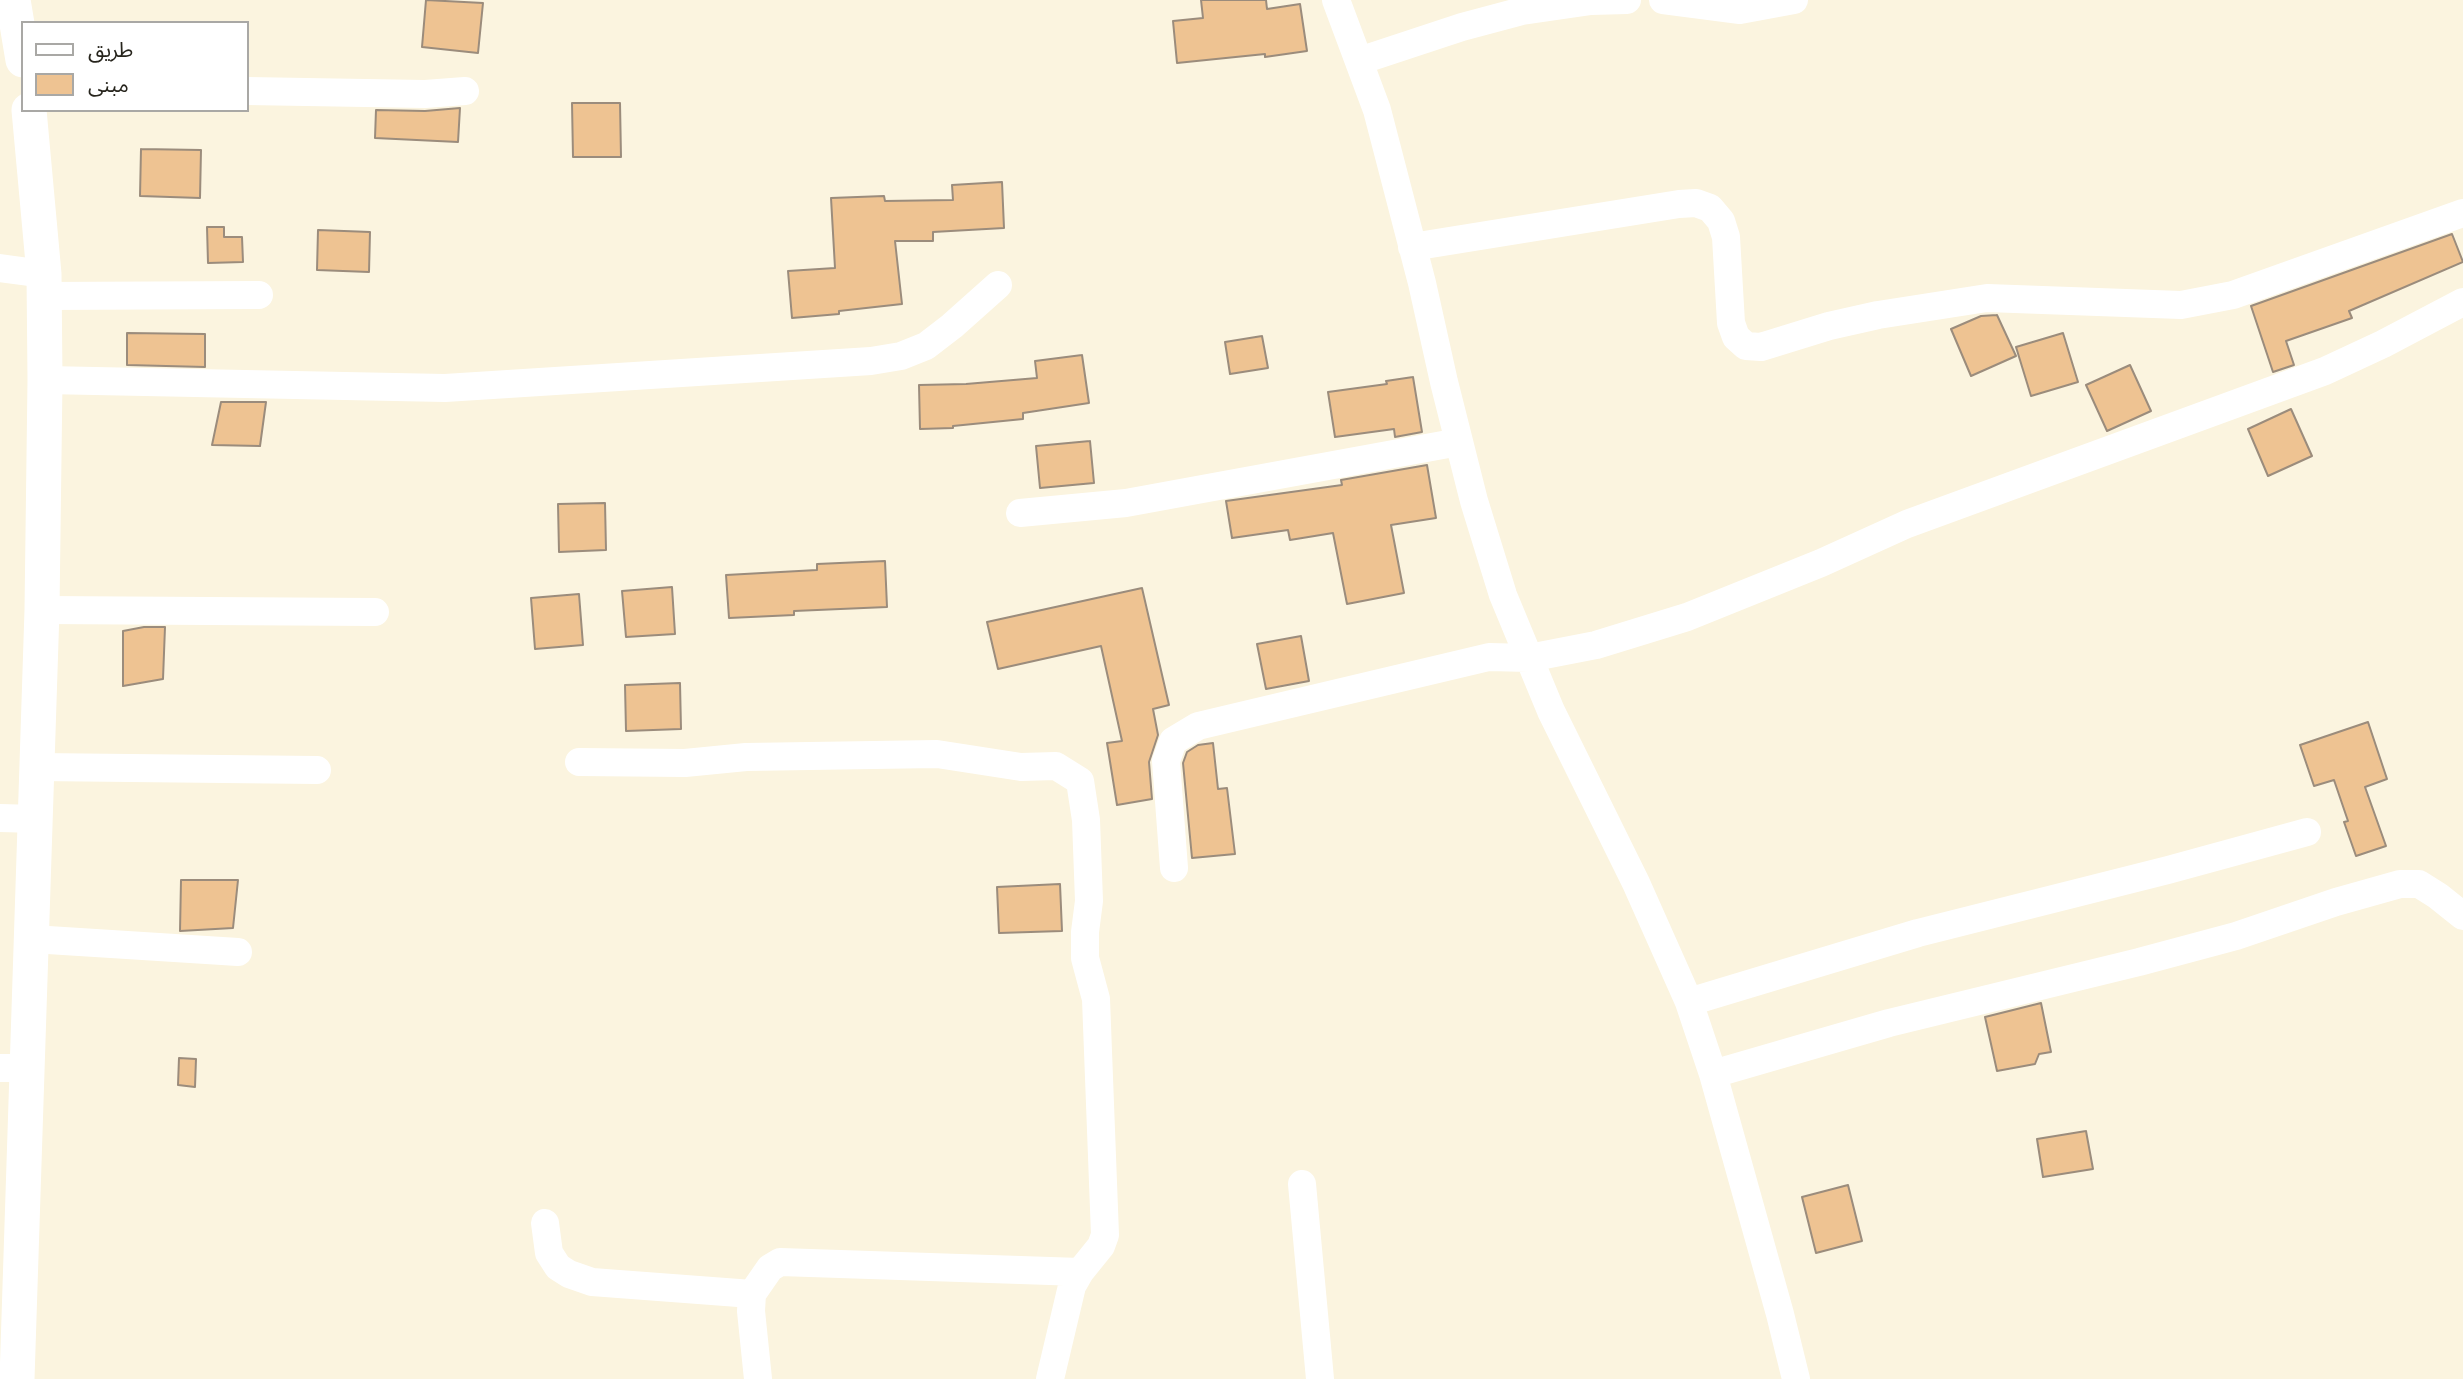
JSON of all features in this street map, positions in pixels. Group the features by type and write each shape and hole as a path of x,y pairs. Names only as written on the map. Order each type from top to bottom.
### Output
{"main road":[{"path":"13,0 21,48"},
{"path":"17,1379 14,1068 32,939 42,610 45,380 44,285 29,112"}],"street":[{"path":"1336,0 1377,110 1459,442 1503,596 1551,711 1636,883 1689,1002 1713,1074 1796,1379"},
{"path":"1359,61 1462,27 1522,11 1591,1 1627,0"},
{"path":"1663,0 1740,10 1794,0"},
{"path":"248,91 465,91"},
{"path":"1412,247 1696,203 1710,208 1721,221 1726,237 1731,323 1736,337 1746,346 1761,347 1829,326 1878,315 1987,298 2181,304 2233,295 2463,213"},
{"path":"0,268 44,285 258,295"},
{"path":"45,380 445,388 870,360 901,356 926,346 999,285"},
{"path":"1174,868 1166,761 1173,741 1198,726 1489,657 1529,658 1596,645 1687,617 1821,563 1932,514 2194,421 2325,371 2463,302"},
{"path":"1020,513 1126,503 1459,442"},
{"path":"42,610 375,612"},
{"path":"579,762 685,763 746,757 937,754 1021,766 1056,766 1080,781 1086,820 1089,901 1085,958 1096,999 1105,1235 1097,1253 1072,1286 1049,1379"},
{"path":"37,767 317,770"},
{"path":"0,818 36,819"},
{"path":"1689,1002 1918,933 2308,832"},
{"path":"1713,1074 1901,1020 2212,942 2400,884 2419,884 2463,916"},
{"path":"32,939 237,952"},
{"path":"1302,1184 1320,1379"},
{"path":"545,1223 549,1253 558,1267 569,1275 592,1282 752,1294"},
{"path":"758,1379 751,1311 752,1294 770,1268 780,1262 1080,1272"}],"building":[{"path":"426,0 483,3 478,53 422,47"},
{"path":"1201,0 1266,0 1267,9 1300,4 1307,51 1265,57 1265,54 1177,63 1173,21 1203,18"},
{"path":"572,103 620,103 621,157 573,157"},
{"path":"460,108 458,142 375,138 376,110 425,111"},
{"path":"141,149 201,150 200,198 140,196"},
{"path":"1002,182 1004,228 933,232 933,241 895,241 902,304 792,318 788,271 835,268 831,198 884,196 885,201 953,200 952,185"},
{"path":"207,227 224,227 224,237 242,237 243,262 208,263"},
{"path":"318,230 370,232 369,272 317,270"},
{"path":"2452,234 2463,262 2349,311 2352,318 2286,341 2294,365 2273,372 2251,306"},
{"path":"1997,315 2016,356 1971,376 1951,329 1981,316"},
{"path":"127,333 205,334 205,367 127,365"},
{"path":"2063,333 2078,382 2031,396 2016,347"},
{"path":"1262,336 1268,368 1230,374 1225,342"},
{"path":"1082,355 1089,403 1023,413 1023,419 953,428 920,429 919,385 1037,378 1035,361"},
{"path":"2130,365 2151,411 2107,431 2086,385"},
{"path":"1413,377 1422,432 1395,437 1394,429 1335,437 1328,392 1387,384 1386,381"},
{"path":"221,402 266,402 260,446 212,445"},
{"path":"2291,409 2312,456 2268,476 2248,429"},
{"path":"1090,441 1094,483 1040,488 1036,446"},
{"path":"1427,465 1436,518 1391,525 1404,593 1347,604 1333,533 1290,540 1288,530 1232,538 1226,501 1342,485 1341,480"},
{"path":"605,503 606,550 559,552 558,504"},
{"path":"885,561 887,607 794,611 794,615 729,618 726,575 817,570 817,564"},
{"path":"672,587 675,634 626,637 622,591"},
{"path":"1142,588 1169,705 1153,709 1158,735 1149,762 1152,799 1117,805 1107,743 1122,741 1101,646 998,669 987,622"},
{"path":"579,594 583,645 535,649 531,598"},
{"path":"165,627 163,679 123,686 123,631"},
{"path":"1301,636 1309,681 1266,689 1257,644"},
{"path":"680,683 681,729 626,731 625,685"},
{"path":"2368,722 2387,779 2365,787 2386,846 2356,856 2334,780 2314,786 2300,745"},
{"path":"1213,743 1218,789 1227,788 1235,854 1192,858 1183,763 1187,752 1198,745"},
{"path":"181,880 238,880 233,928 180,931"},
{"path":"1060,884 1062,931 999,933 997,887"},
{"path":"2041,1003 2051,1052 2039,1054 2035,1064 1997,1071 1985,1017"},
{"path":"179,1058 196,1059 195,1087 178,1085"},
{"path":"2086,1131 2093,1169 2043,1177 2037,1139"},
{"path":"1848,1185 1862,1241 1816,1253 1802,1197"}]}
